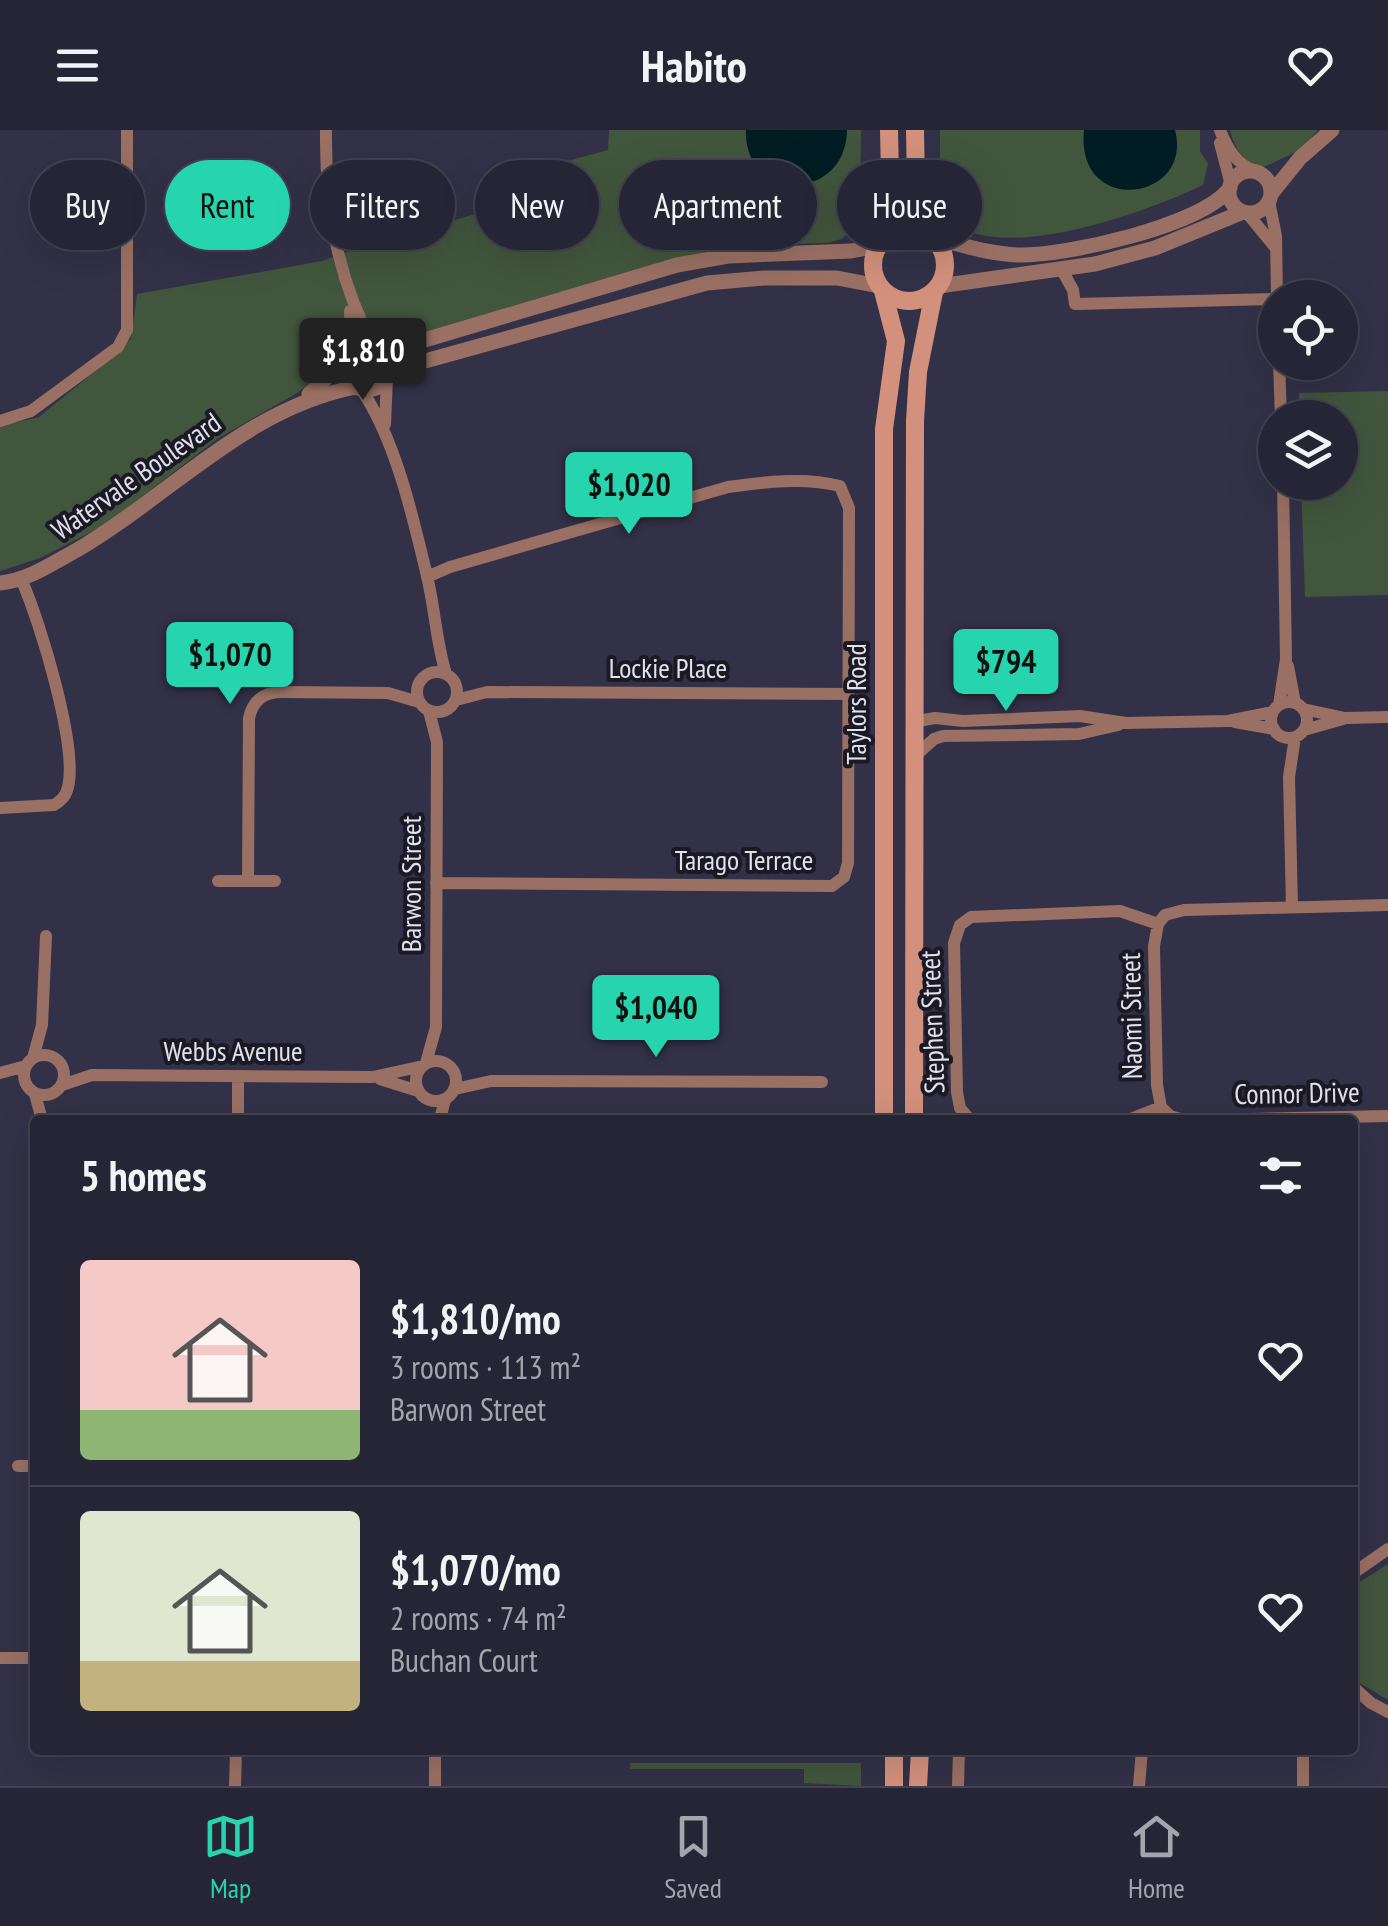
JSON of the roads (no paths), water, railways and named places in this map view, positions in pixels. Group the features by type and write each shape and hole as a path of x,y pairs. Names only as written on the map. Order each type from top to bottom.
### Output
{"main road":[{"path":"889,130 890,160"},
{"path":"915,130 916,160"},
{"path":"878,250 873,270 881,288 902,301 914,301 936,289 944,276 944,256 940,250"},
{"name":"Taylors Road","path":"881,288 896,341 884,429 884,1115"},
{"name":"Taylors Road","path":"914,1115 916,393 936,289"},
{"path":"883,782 895,739 913,722"},
{"path":"894,1755 894,1786"},
{"path":"918,1786 920,1755"}],"street":[{"path":"0,421 30,410 118,348 127,330 127,130"},
{"path":"326,130 326,188 350,299 347,377 359,388 386,431 427,577 436,639 451,679"},
{"path":"1220,130 1232,153 1246,168 1268,181 1276,280"},
{"path":"1220,130 1234,205 1272,240 1277,253"},
{"path":"936,289 1062,270 1155,248 1245,212 1260,210 1300,158 1332,130"},
{"path":"982,249 1001,254 1062,251 1163,225 1214,204 1238,175 1300,158"},
{"path":"350,355 361,346 411,344 702,260 857,250"},
{"path":"1062,270 1076,304 1258,299"},
{"path":"359,388 376,388 388,374 707,283 836,278 881,288"},
{"path":"350,299 375,347 387,358 386,431"},
{"name":"Watervale Boulevard","path":"0,583 22,581 111,530 227,443 298,403 350,355"},
{"name":"Watervale Boulevard","path":"298,403 359,388"},
{"name":"Tarago Terrace","path":"427,577 728,487 825,483 840,486 849,508 848,864 844,877 832,886 436,883"},
{"path":"1283,500 1286,659 1276,708 1276,732 1289,777 1292,907"},
{"path":"0,808 54,805 68,792 70,780 66,729 22,581"},
{"path":"423,679 436,639"},
{"path":"1286,659 1299,706 1307,720 1289,777"},
{"name":"Lockie Place","path":"388,693 423,679 451,679 487,692 848,694"},
{"name":"Barwon Street","path":"423,679 424,706 437,742 436,1026 416,1078 423,1095"},
{"name":"Barwon Street","path":"437,742 451,705 451,679"},
{"path":"248,882 250,718 254,703 274,692 388,693"},
{"name":"Lockie Place","path":"388,693 424,706 451,705 487,692"},
{"path":"914,758 942,736 1080,734 1126,724 1228,721 1299,706 1346,718 1388,717"},
{"path":"913,722 934,718 963,721 1080,716 1126,724"},
{"path":"1228,721 1300,733 1346,718"},
{"path":"218,881 276,882"},
{"path":"1158,924 1165,914 1184,910 1388,906"},
{"name":"Stephen Street","path":"966,1115 957,1092 954,943 964,921 992,914 1120,911 1158,924"},
{"name":"Naomi Street","path":"1158,924 1154,946 1161,1107"},
{"path":"42,1115 30,1088 30,1062 42,1024 46,936"},
{"path":"42,1024 64,1072 46,1115"},
{"name":"Barwon Street","path":"436,1026 450,1068 450,1094"},
{"path":"0,1075 30,1062 57,1061"},
{"name":"Webbs Avenue","path":"57,1061 92,1076"},
{"name":"Webbs Avenue","path":"30,1088 56,1090 92,1076 373,1077 424,1065 450,1068 490,1081"},
{"path":"0,1075 30,1088"},
{"path":"238,1076 238,1115"},
{"name":"Webbs Avenue","path":"373,1077 423,1095 450,1094 490,1081"},
{"path":"490,1081 822,1082"},
{"path":"439,1115 450,1094"},
{"path":"423,1095 433,1115"},
{"path":"1141,1115 1161,1107 1169,1115"},
{"name":"Connor Drive","path":"1358,1117 1388,1116"},
{"path":"18,1466 30,1466"},
{"path":"1358,1570 1388,1549"},
{"path":"0,1658 30,1658"},
{"path":"1358,1690 1388,1712"},
{"path":"235,1786 236,1755"},
{"path":"435,1755 435,1786"},
{"path":"958,1755 958,1786"},
{"path":"1139,1786 1142,1755"},
{"path":"1302,1755 1303,1786"}],"water":[{"path":"746,130 847,130 842,154 830,171 817,179 817,160 754,160"},
{"path":"1084,130 1175,130 1176,154 1168,173 1152,185 1133,190 1114,187 1097,177 1086,158"}]}
